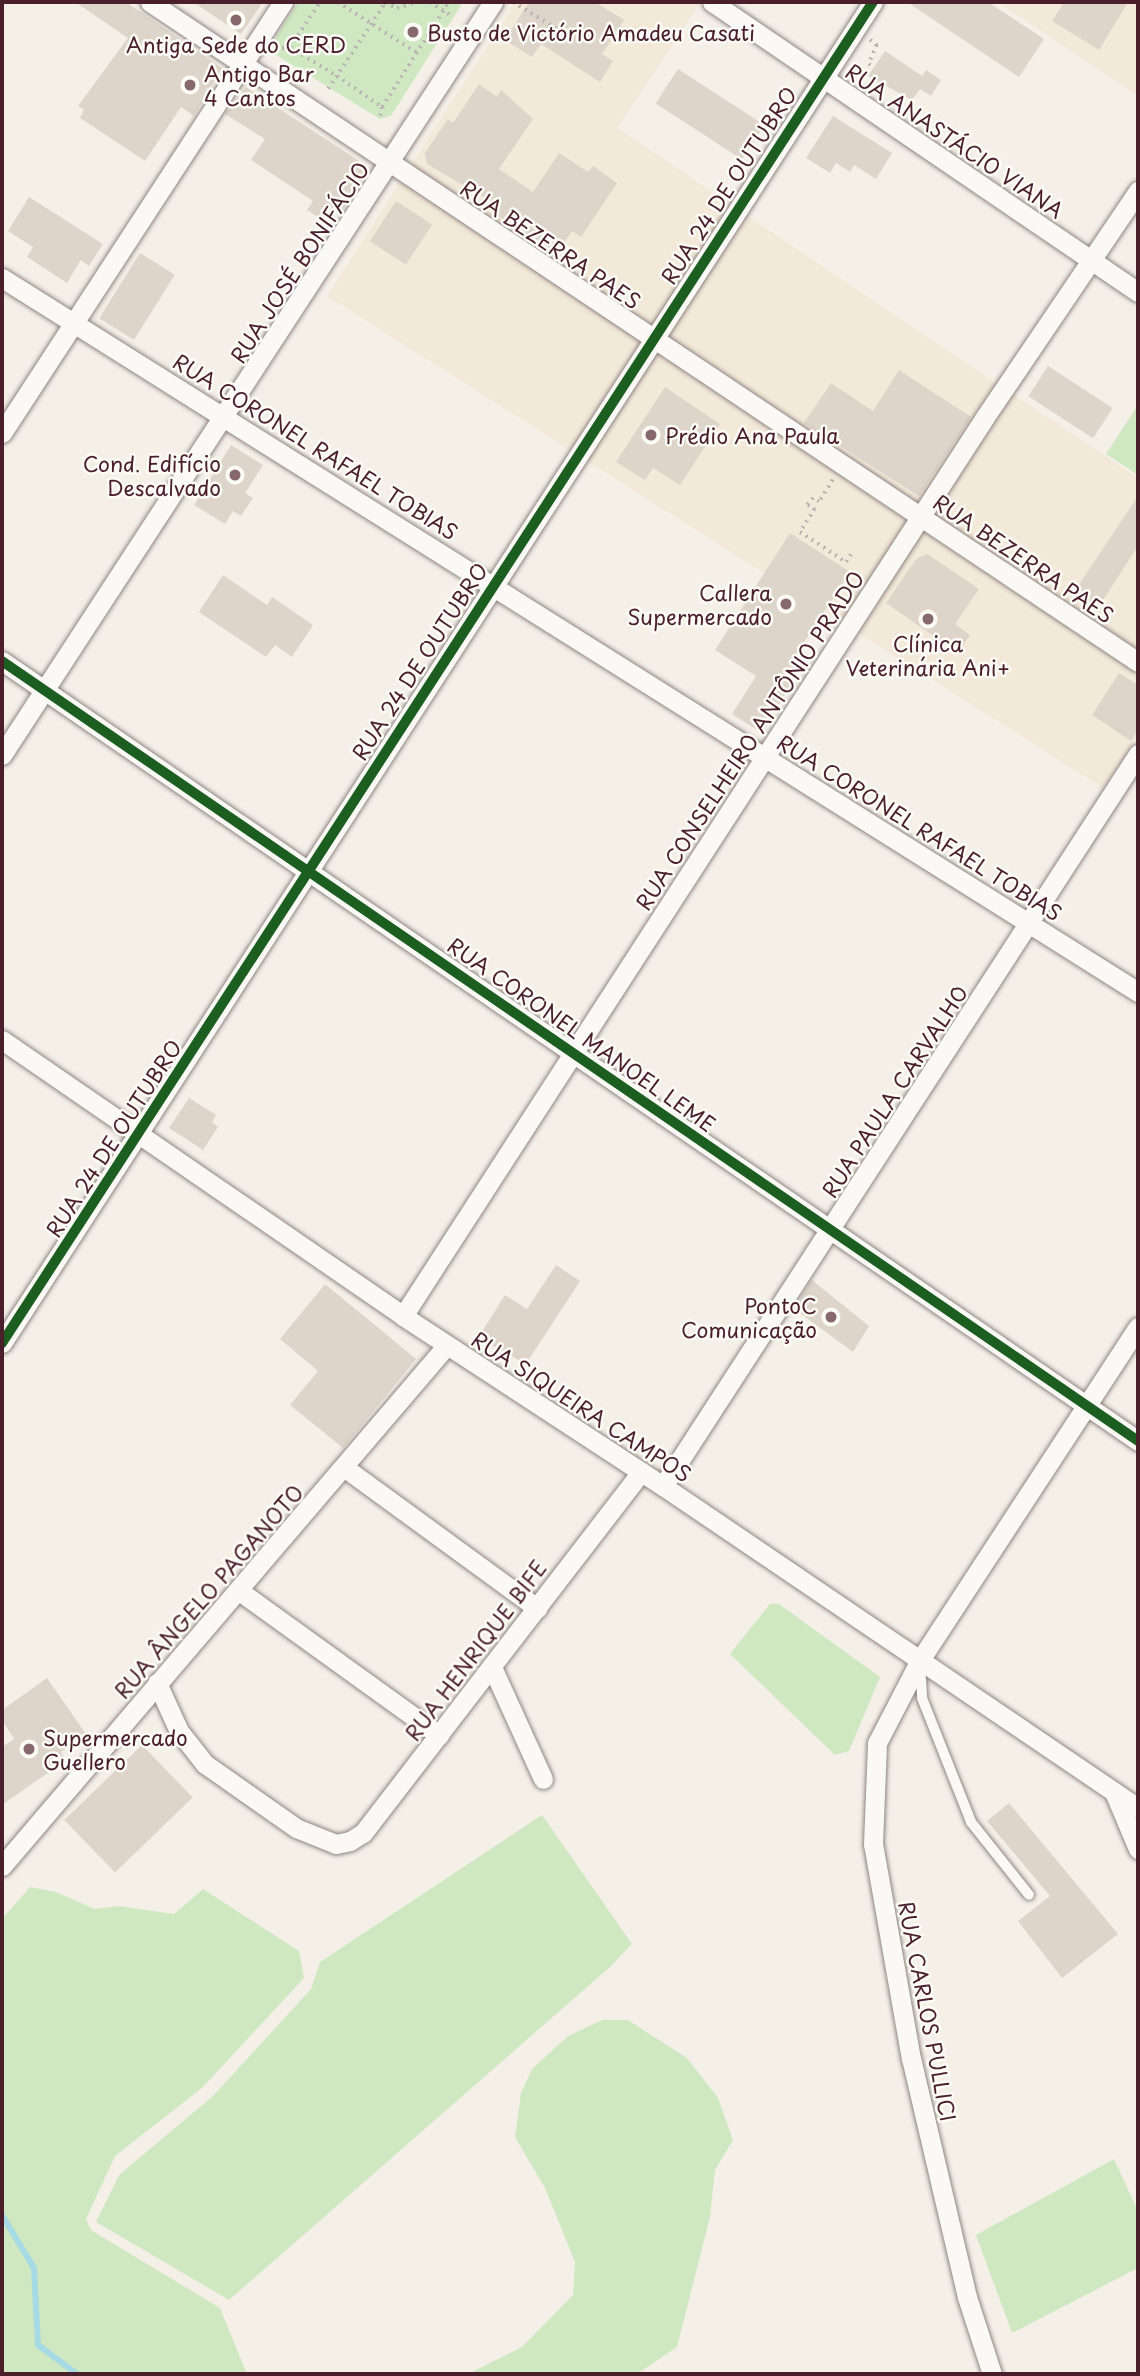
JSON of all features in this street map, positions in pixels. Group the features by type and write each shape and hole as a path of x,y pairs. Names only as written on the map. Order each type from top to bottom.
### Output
{"street":[{"name":"RUA BEZERRA PAES","path":"150,2 1138,662"},
{"path":"2,433 283,2"},
{"name":"RUA JOSÉ BONIFÁCIO","path":"2,755 226,416 493,2"},
{"name":"RUA ANASTÁCIO VIANA","path":"712,2 1138,292"},
{"name":"RUA 24 DE OUTUBRO","path":"2,1343 492,582 873,2"},
{"name":"RUA CONSELHEIRO ANTÔNIO PRADO","path":"402,1316 921,516 1138,191"},
{"name":"RUA CORONEL RAFAEL TOBIAS","path":"2,278 492,582 1138,992"},
{"name":"RUA CORONEL MANOEL LEME","path":"2,661 574,1051 1138,1441"},
{"name":"RUA PAULA CARVALHO","path":"663,1486 831,1231 1138,754"},
{"name":"RUA SIQUEIRA CAMPOS","path":"2,1040 402,1316 663,1486 1136,1802"},
{"name":"RUA CARLOS PULLICI","path":"992,2374 967,2297 911,2059 873,1844 877,1743 889,1711 920,1660 1138,1327"},
{"name":"RUA ÂNGELO PAGANOTO","path":"2,1866 345,1468 447,1345"},
{"path":"345,1468 537,1608"},
{"name":"RUA HENRIQUE BIFE","path":"157,1683 179,1731 205,1764 296,1828 336,1844 363,1833 641,1472"},
{"path":"238,1590 439,1735"},
{"path":"492,1667 543,1779"},
{"path":"1113,1789 1138,1849"}],"lane":[{"path":"920,1660 922,1698 971,1822 1029,1895"}],"path":[{"path":"320,2 290,47 382,107"},
{"path":"338,2 417,53"},
{"path":"328,89 384,2 397,8 415,2"},
{"path":"430,2 453,17"},
{"path":"380,119 382,107 449,2"},
{"path":"513,2 556,28"},
{"path":"863,35 877,45 869,64 874,68"},
{"path":"835,477 819,502 813,498 808,505 815,509 800,532 846,562 851,554"}],"shaded area":[{"path":"516,2 701,2 617,128 1138,478 1138,735 1103,788 327,296"},
{"path":"998,2 1138,2 1138,96"}],"green space":[{"path":"298,2 463,2 391,116 380,119 268,50"},
{"path":"1138,405 1138,475 1106,454"},
{"path":"770,1604 779,1604 880,1677 849,1751 835,1755 730,1654"},
{"path":"542,1815 632,1944 610,1967 229,2300 96,2222 119,2175 213,2096 311,1989 320,1962"},
{"path":"30,1887 56,1892 95,1909 119,1906 174,1914 203,1889 299,1951 304,1978 202,2088 115,2156 86,2219 91,2230 220,2308 247,2374 2,2374 2,1919"},
{"path":"602,2020 628,2020 687,2058 718,2098 733,2140 715,2170 710,2217 677,2347 637,2374 468,2374 522,2347 573,2295 575,2262 545,2188 515,2137 521,2093 532,2069 568,2036"},
{"path":"1114,2159 1138,2211 1138,2268 1012,2333 976,2235"}],"building":[{"path":"75,2 126,2 222,68 194,116 181,107 145,161 80,118 84,110 78,106 128,38"},
{"name":"Antiga Sede do CERD","path":"193,2 263,2 241,34"},
{"path":"529,2 595,2 624,20 602,54 613,61 600,82 541,44 532,57 505,40"},
{"path":"907,2 988,2 1044,39 1019,77"},
{"path":"1064,2 1128,2 1099,50 1052,21"},
{"path":"885,51 922,76 926,70 941,80 931,96 920,89 912,100 868,76"},
{"path":"678,69 764,125 742,159 656,103"},
{"path":"479,84 497,97 501,90 533,119 499,169 533,192 559,153 588,172 593,166 617,183 581,237 572,231 556,254 488,209 492,202 427,164 425,153 448,119 453,123"},
{"path":"246,87 370,168 343,209 338,206 327,223 307,210 313,201 251,160 265,139 225,114"},
{"path":"833,116 892,153 876,179 854,165 850,172 836,163 830,173 806,158"},
{"path":"29,197 103,244 89,266 81,260 67,283 27,257 33,247 8,231"},
{"path":"396,201 432,224 406,265 370,241"},
{"path":"140,253 175,275 134,340 99,318"},
{"path":"1048,366 1113,408 1093,438 1028,396"},
{"path":"899,370 971,417 919,496 804,423 831,383 873,411"},
{"path":"665,387 720,424 680,485 653,468 645,480 616,462"},
{"name":"Cond. Edifício Descalvado","path":"231,445 263,465 245,493 253,498 241,516 233,511 225,524 194,505"},
{"path":"1138,496 1138,546 1096,611 1072,595"},
{"name":"Callera Supermercado","path":"790,533 850,572 792,661 802,667 762,733 732,714 756,676 715,650"},
{"path":"927,554 979,589 955,624 970,635 958,653 886,603 916,559"},
{"path":"223,575 267,605 272,597 313,625 292,657 275,645 266,657 199,612"},
{"path":"1119,673 1138,685 1138,730 1131,741 1092,715"},
{"path":"189,1098 216,1115 212,1122 218,1127 203,1150 169,1128"},
{"path":"556,1265 580,1281 526,1364 478,1338 505,1295 527,1309"},
{"name":"PontoC Comunicação","path":"812,1280 869,1326 853,1352 793,1308"},
{"path":"325,1284 416,1359 343,1448 290,1405 318,1371 280,1339"},
{"path":"47,1678 86,1734 61,1752 66,1760 2,1805 2,1747 14,1739 2,1720 2,1710"},
{"path":"142,1745 193,1798 115,1873 64,1820"},
{"path":"1009,1803 1118,1934 1062,1978 1018,1921 1050,1896 987,1821"}],"waterway":[{"path":"2,2215 34,2268 38,2345 77,2374"}],"cycle path":[{"path":"2,1343 873,2"},
{"path":"2,661 1138,1441"}],"place":[{"name":"Antiga Sede do CERD","path":"236,20"},
{"name":"Busto de Victório Amadeu Casati","path":"413,32"},
{"name":"Antigo Bar 4 Cantos","path":"190,85"},
{"name":"Prédio Ana Paula","path":"651,435"},
{"name":"Cond. Edifício Descalvado","path":"235,475"},
{"name":"Callera Supermercado","path":"786,604"},
{"name":"Clínica Veterinária Ani+","path":"928,619"},
{"name":"PontoC Comunicação","path":"831,1317"},
{"name":"Supermercado Guellero","path":"29,1749"}]}
